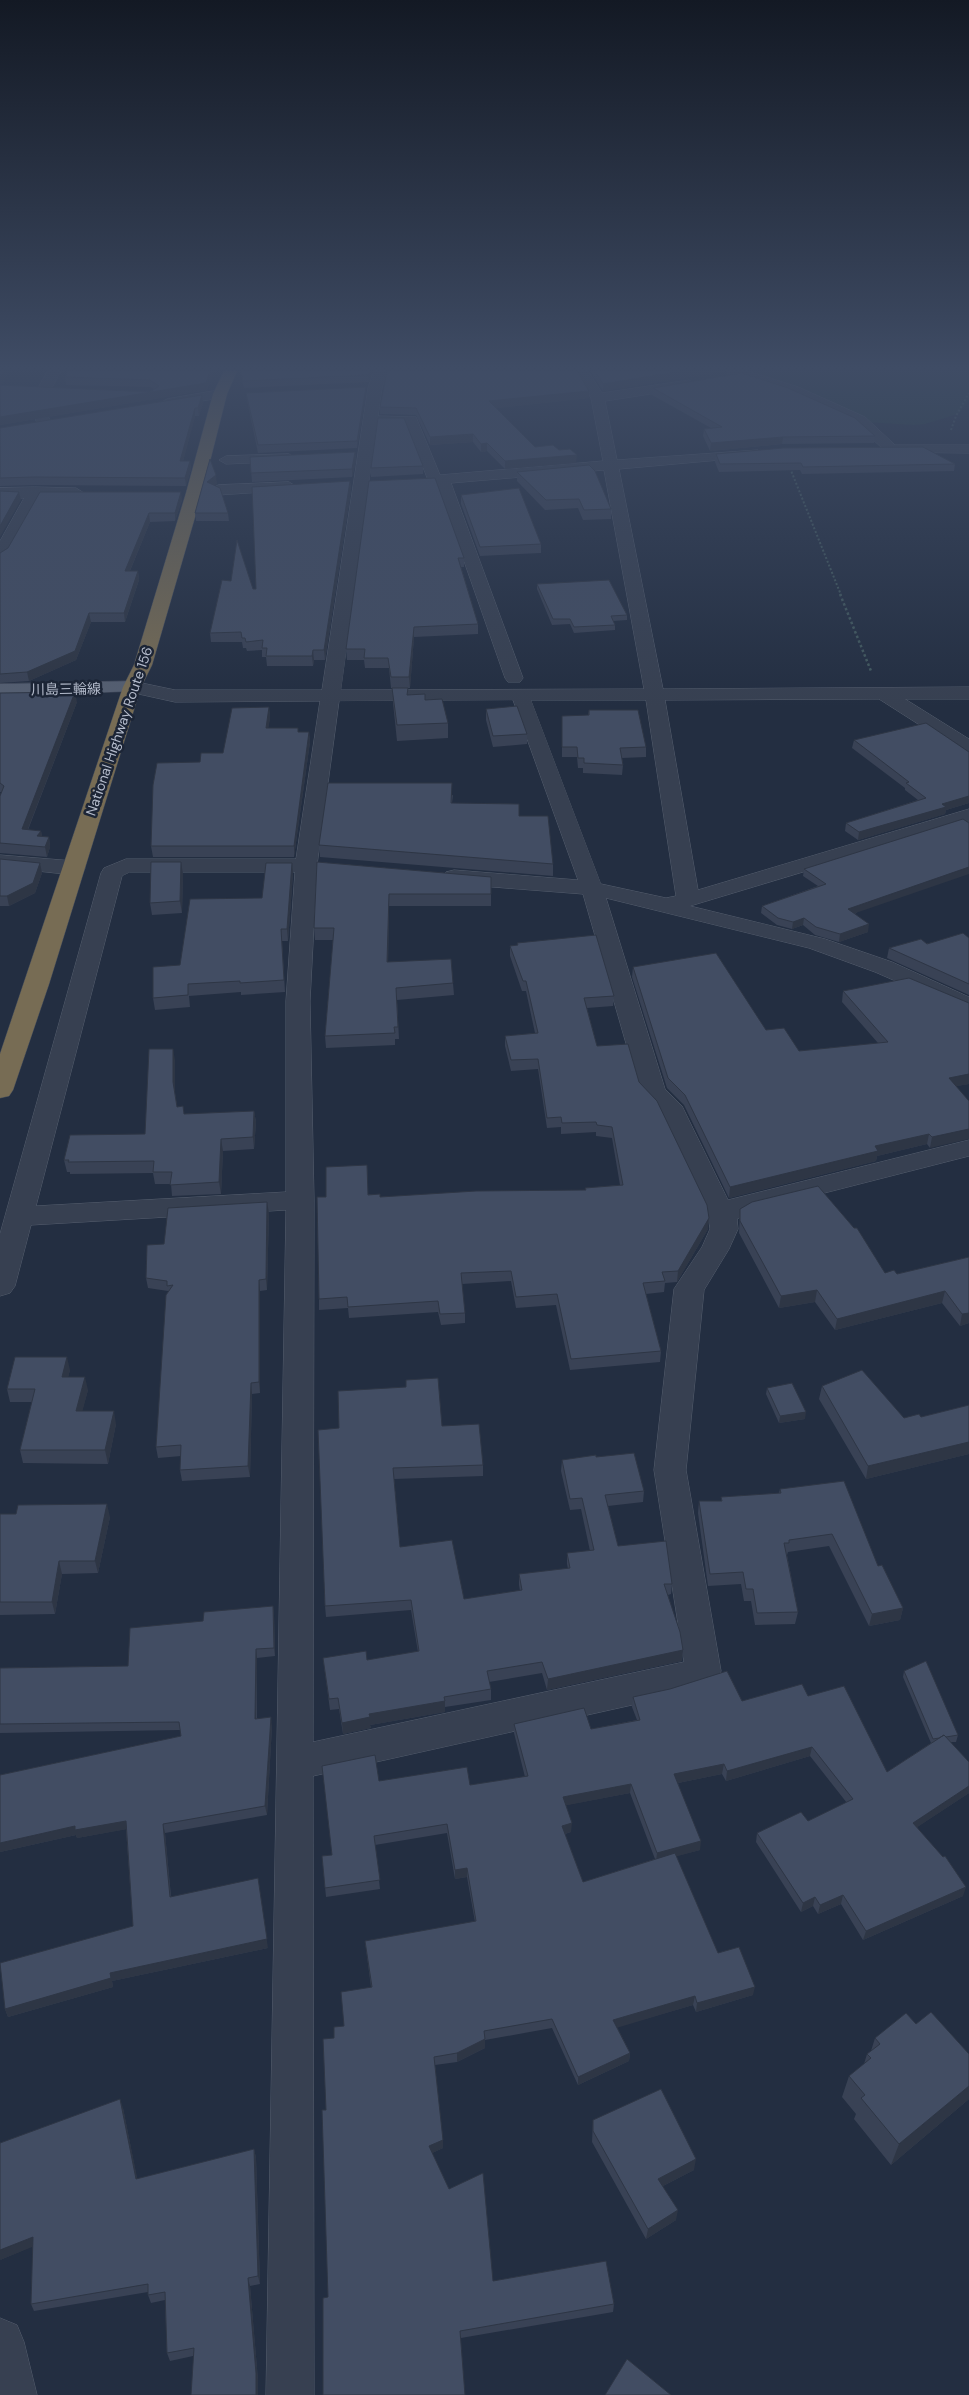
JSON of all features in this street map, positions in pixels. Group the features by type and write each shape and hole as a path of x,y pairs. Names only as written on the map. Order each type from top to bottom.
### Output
{"highway":[{"name":"National Highway Route 156","path":"0,1090 132,687 143,665 197,483"}],"main road":[{"name":"川島三輪線","path":"0,690 132,687"}],"street":[{"path":"342,484 380,483"},
{"path":"294,1763 668,1682 703,1671 670,1470 689,1289 724,1230 722,1215 669,1106 653,1092 592,888 440,483"},
{"path":"613,483 653,686 688,898"},
{"path":"290,2395 300,1200 298,1000 316,866 331,688 361,484"},
{"path":"218,490 304,486"},
{"path":"0,555 35,492"},
{"path":"0,493 95,493"},
{"path":"174,493 194,493"},
{"path":"653,686 873,676 969,676"},
{"path":"132,687 175,696 331,688 517,686 653,686 884,694 969,693"},
{"path":"884,694 969,748"},
{"path":"666,905 720,891 969,815"},
{"path":"0,861 74,868"},
{"path":"0,1286 21,1216 112,873 126,866 316,866"},
{"path":"431,875 592,888 666,905 692,915 795,936 870,963 969,1006"},
{"path":"722,1215 741,1204 969,1148"},
{"path":"21,1216 300,1200"},
{"path":"0,2342 13,2395"}],"path":[{"path":"795,483 873,676"}],"building":[{"path":"203,483 209,483 220,488 228,513 195,513"},
{"path":"350,483 324,650 313,650 312,656 266,656 267,648 262,648 263,640 246,642 245,638 242,638 241,632 210,633 222,580 231,581 237,540 253,589 256,589 252,487"},
{"path":"369,483 437,483 464,558 458,558 478,624 414,627 409,677 391,677 388,658 364,658 365,649 346,649"},
{"path":"528,483 600,483 611,509 584,510 579,499 546,500"},
{"path":"519,488 541,544 480,547 461,495"},
{"path":"0,491 19,492 0,526"},
{"path":"40,492 181,492 175,513 149,513 125,571 138,571 124,613 89,613 75,651 27,672 0,674 0,553 8,548"},
{"path":"609,580 627,615 611,616 615,625 574,627 570,619 553,619 537,584"},
{"path":"392,688 408,688 407,695 425,694 425,700 442,699 448,723 397,725"},
{"path":"75,692 22,829 41,831 37,836 49,837 45,847 0,843 0,796 4,786 0,783 0,693"},
{"path":"517,706 527,734 493,736 486,709"},
{"path":"269,707 266,728 298,728 298,732 309,732 294,846 151,846 153,785 157,763 200,762 201,753 223,753 232,708"},
{"path":"589,710 638,710 646,747 620,748 623,765 584,763 584,758 578,758 577,747 562,747 562,716 589,715"},
{"path":"926,723 969,752 969,796 942,804 946,807 859,832 846,823 926,798 906,783 909,782 854,740"},
{"path":"328,783 452,783 451,803 519,804 519,816 548,816 553,864 319,845"},
{"path":"963,819 969,823 969,867 848,909 869,924 840,934 816,927 804,918 793,922 778,918 762,906 826,884 804,869"},
{"path":"0,859 40,863 33,883 7,896 0,896"},
{"path":"151,862 181,862 180,901 150,903"},
{"path":"317,862 491,877 491,894 389,894 387,962 451,959 453,983 396,988 398,1027 394,1027 395,1033 325,1036 334,928 314,928"},
{"path":"266,863 292,863 287,929 281,929 284,980 188,984 188,995 153,998 153,967 180,965 190,899 262,898"},
{"path":"963,933 969,938 969,984 889,948 921,939 927,944"},
{"path":"596,935 614,996 584,998 597,1046 628,1044 639,1082 657,1101 707,1205 709,1218 678,1271 662,1272 665,1281 643,1283 661,1351 571,1359 557,1294 516,1297 511,1271 461,1273 465,1313 440,1314 438,1301 348,1307 347,1297 319,1299 317,1197 326,1197 326,1167 367,1165 368,1195 380,1194 380,1197 476,1191 586,1190 585,1188 623,1185 612,1127 597,1125 596,1122 562,1123 561,1117 547,1118 538,1059 511,1060 505,1036 538,1033 526,981 523,981 510,946 518,945 517,943"},
{"path":"716,953 766,1030 784,1028 799,1051 888,1042 843,991 909,978 969,1003 969,1074 949,1078 969,1101 969,1129 932,1137 929,1134 875,1146 878,1151 730,1187 685,1095 668,1078 633,967"},
{"path":"149,1049 173,1049 173,1082 177,1107 183,1106 184,1114 254,1111 253,1137 221,1139 219,1182 170,1185 172,1172 153,1172 154,1161 68,1162 69,1160 64,1160 70,1135 145,1134"},
{"path":"818,1186 854,1228 857,1228 885,1273 894,1270 897,1274 969,1257 969,1313 962,1314 945,1291 837,1319 817,1290 781,1296 740,1221 740,1209 752,1202"},
{"path":"267,1202 266,1279 259,1280 259,1382 251,1383 248,1466 180,1470 181,1445 156,1447 166,1295 173,1285 167,1286 167,1281 146,1278 147,1245 164,1244 168,1208"},
{"path":"15,1357 67,1357 62,1377 85,1377 76,1411 114,1411 105,1450 20,1450 35,1389 7,1389"},
{"path":"862,1370 904,1418 919,1414 921,1417 969,1405 969,1442 868,1466 822,1386"},
{"path":"438,1378 442,1426 479,1424 483,1465 393,1468 400,1547 452,1540 464,1599 522,1590 519,1574 570,1568 567,1553 594,1550 582,1498 570,1499 562,1460 596,1455 596,1457 634,1453 644,1491 605,1495 618,1546 666,1541 672,1584 664,1584 680,1632 683,1650 548,1679 542,1662 487,1671 491,1689 444,1697 445,1701 369,1714 370,1717 342,1723 338,1698 329,1699 323,1658 366,1651 367,1660 419,1651 411,1600 325,1606 318,1430 339,1428 338,1391 406,1387 406,1380"},
{"path":"792,1383 806,1412 780,1416 767,1388"},
{"path":"844,1481 878,1566 882,1565 903,1608 872,1614 832,1534 789,1540 789,1543 784,1543 798,1612 757,1613 753,1589 746,1589 743,1572 710,1574 699,1501 722,1501 721,1497 781,1493 780,1489"},
{"path":"107,1504 95,1561 59,1561 52,1602 0,1602 0,1514 16,1514 18,1505"},
{"path":"273,1606 274,1648 256,1649 255,1719 271,1717 265,1806 163,1824 170,1897 258,1878 267,1939 110,1973 111,1978 5,2009 0,1963 133,1926 126,1821 75,1830 75,1826 0,1843 0,1775 181,1736 179,1722 0,1724 0,1668 128,1666 130,1628 203,1621 204,1612"},
{"path":"926,1661 958,1735 946,1737 944,1735 933,1739 904,1671"},
{"path":"727,1671 742,1701 802,1684 808,1696 844,1686 887,1772 944,1735 969,1762 969,1786 913,1823 943,1857 945,1856 966,1887 866,1931 843,1895 820,1905 815,1897 803,1903 757,1833 801,1812 808,1821 853,1799 812,1747 727,1771 724,1764 674,1774 701,1841 657,1853 631,1784 563,1797 572,1823 562,1826 583,1882 675,1853 718,1953 739,1947 755,1987 697,2003 695,1996 613,2020 630,2053 578,2077 552,2019 484,2031 485,2039 457,2053 434,2057 443,2140 429,2146 449,2189 483,2173 493,2281 606,2261 614,2304 460,2331 465,2395 323,2395 323,2298 328,2297 322,2110 326,2110 323,2039 334,2038 334,2027 344,2026 341,1992 372,1987 365,1941 476,1921 467,1868 455,1870 447,1824 374,1836 380,1880 325,1888 322,1856 332,1855 322,1766 375,1755 379,1781 467,1767 470,1785 528,1776 514,1724 584,1708 591,1729 640,1720 633,1697 670,1689"},
{"path":"931,2012 969,2054 969,2086 899,2144 861,2098 865,2095 849,2076 871,2058 867,2054 880,2044 875,2038 906,2013 916,2024"},
{"path":"661,2089 696,2159 658,2179 678,2210 648,2229 593,2131 593,2120"},
{"path":"120,2099 136,2179 254,2149 258,2276 248,2278 256,2373 256,2395 191,2395 194,2348 167,2353 165,2292 148,2295 148,2284 31,2304 33,2237 0,2250 0,2143"},
{"path":"627,2359 671,2395 605,2395"}]}
